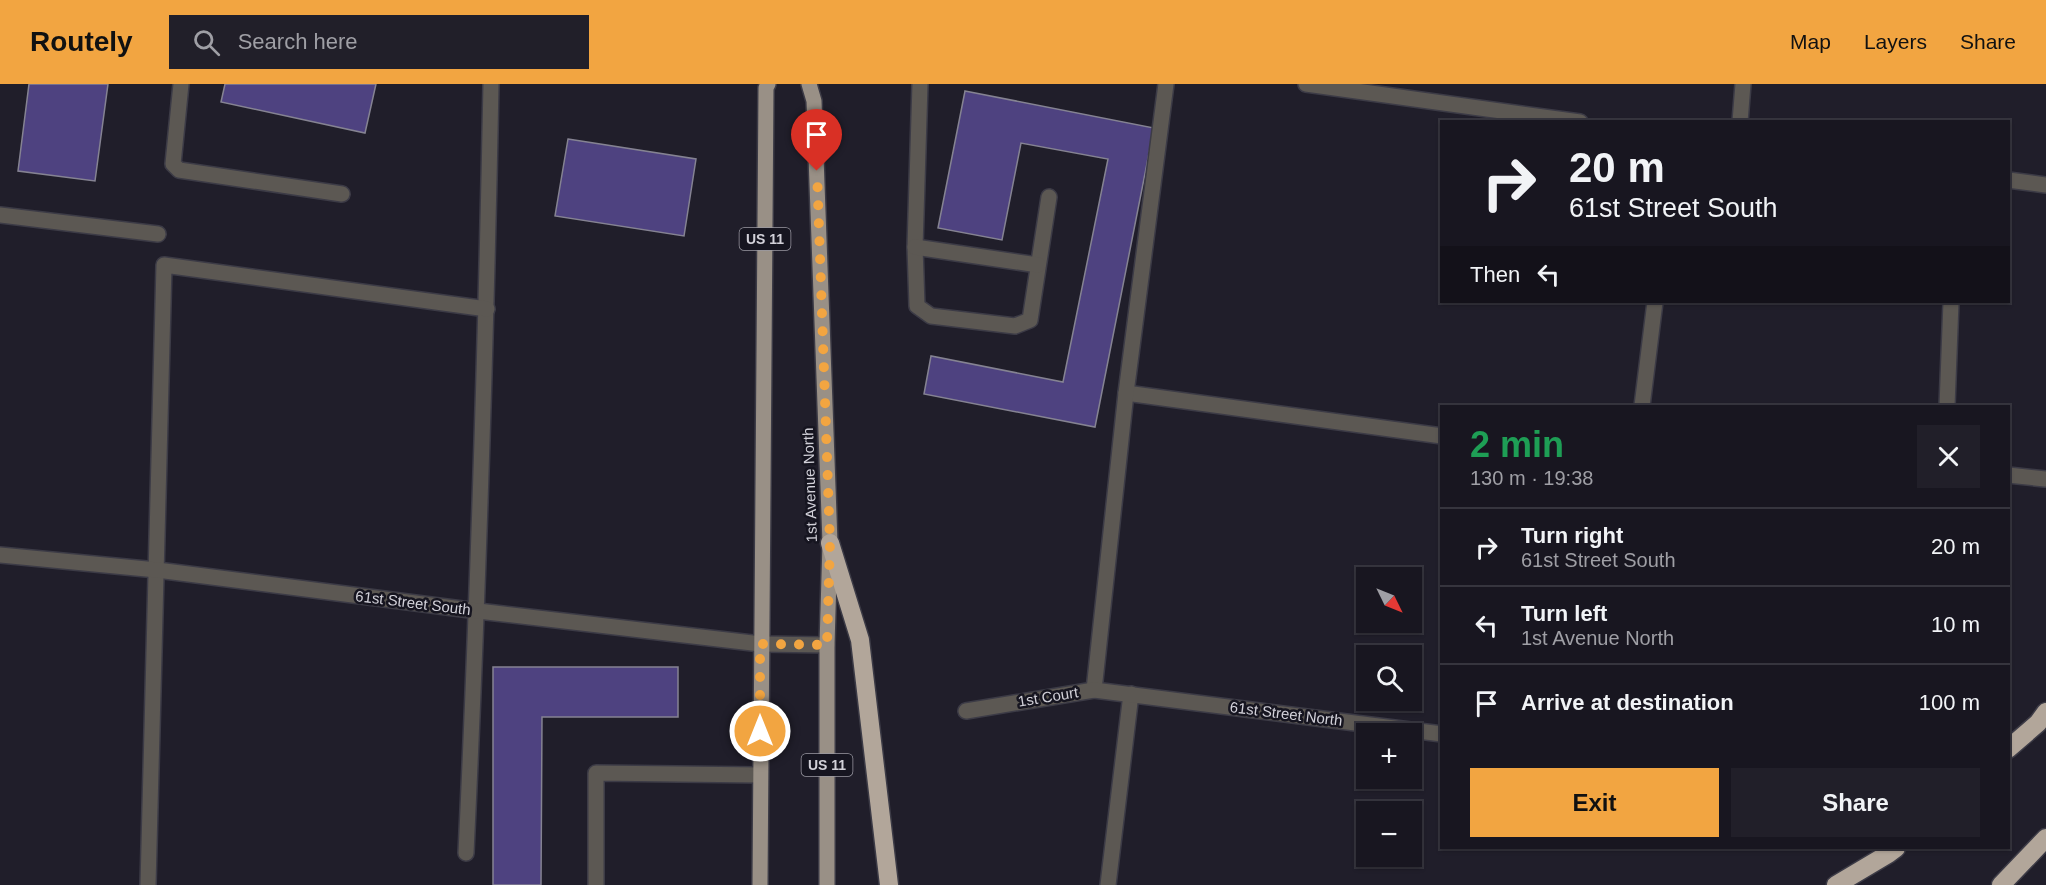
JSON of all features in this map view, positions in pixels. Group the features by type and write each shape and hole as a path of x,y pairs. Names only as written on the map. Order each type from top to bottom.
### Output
{"highway":[{"path":"830,543 860,640 889,885"},
{"path":"2010,747 2038,723 2046,712"},
{"path":"2001,885 2046,838"},
{"path":"1836,885 1895,849"}],"main road":[{"name":"US 11","path":"760,885 760,644 766,88 768,84"},
{"name":"1st Avenue North","path":"809,84 814,101 830,543 827,645 827,885"}],"street":[{"path":"181,84 173,164 179,170 342,194"},
{"path":"466,853 487,309 491,84"},
{"path":"920,84 915,247 917,306 931,316 1016,326 1030,320 1049,197"},
{"path":"1094,690 1126,393 1166,84"},
{"path":"1306,84 1566,120"},
{"path":"1740,120 1743,84"},
{"path":"2010,180 2046,186"},
{"path":"0,215 158,234"},
{"path":"915,247 1038,265"},
{"path":"148,885 164,265 487,309"},
{"path":"1642,405 1655,303"},
{"path":"1947,405 1951,303"},
{"path":"1126,393 1440,436"},
{"path":"2010,475 2045,479"},
{"name":"61st Street South","path":"0,555 157,570 760,644 827,645"},
{"name":"1st Court","path":"966,711 1094,690 1131,694"},
{"path":"1108,885 1131,694"},
{"name":"61st Street North","path":"1131,694 1440,734"},
{"path":"596,885 596,773 760,775"}],"building":[{"path":"29,84 108,84 95,181 18,171"},
{"path":"225,84 376,84 365,133 221,102"},
{"path":"965,91 1154,128 1095,427 924,394 931,356 1063,382 1108,159 1021,143 1002,240 938,228"},
{"path":"568,139 696,159 684,236 555,216"},
{"path":"493,667 678,667 678,717 542,717 541,885 493,885"}],"route":[{"path":"760,731 760,644 827,645 830,543 817,171"}]}
